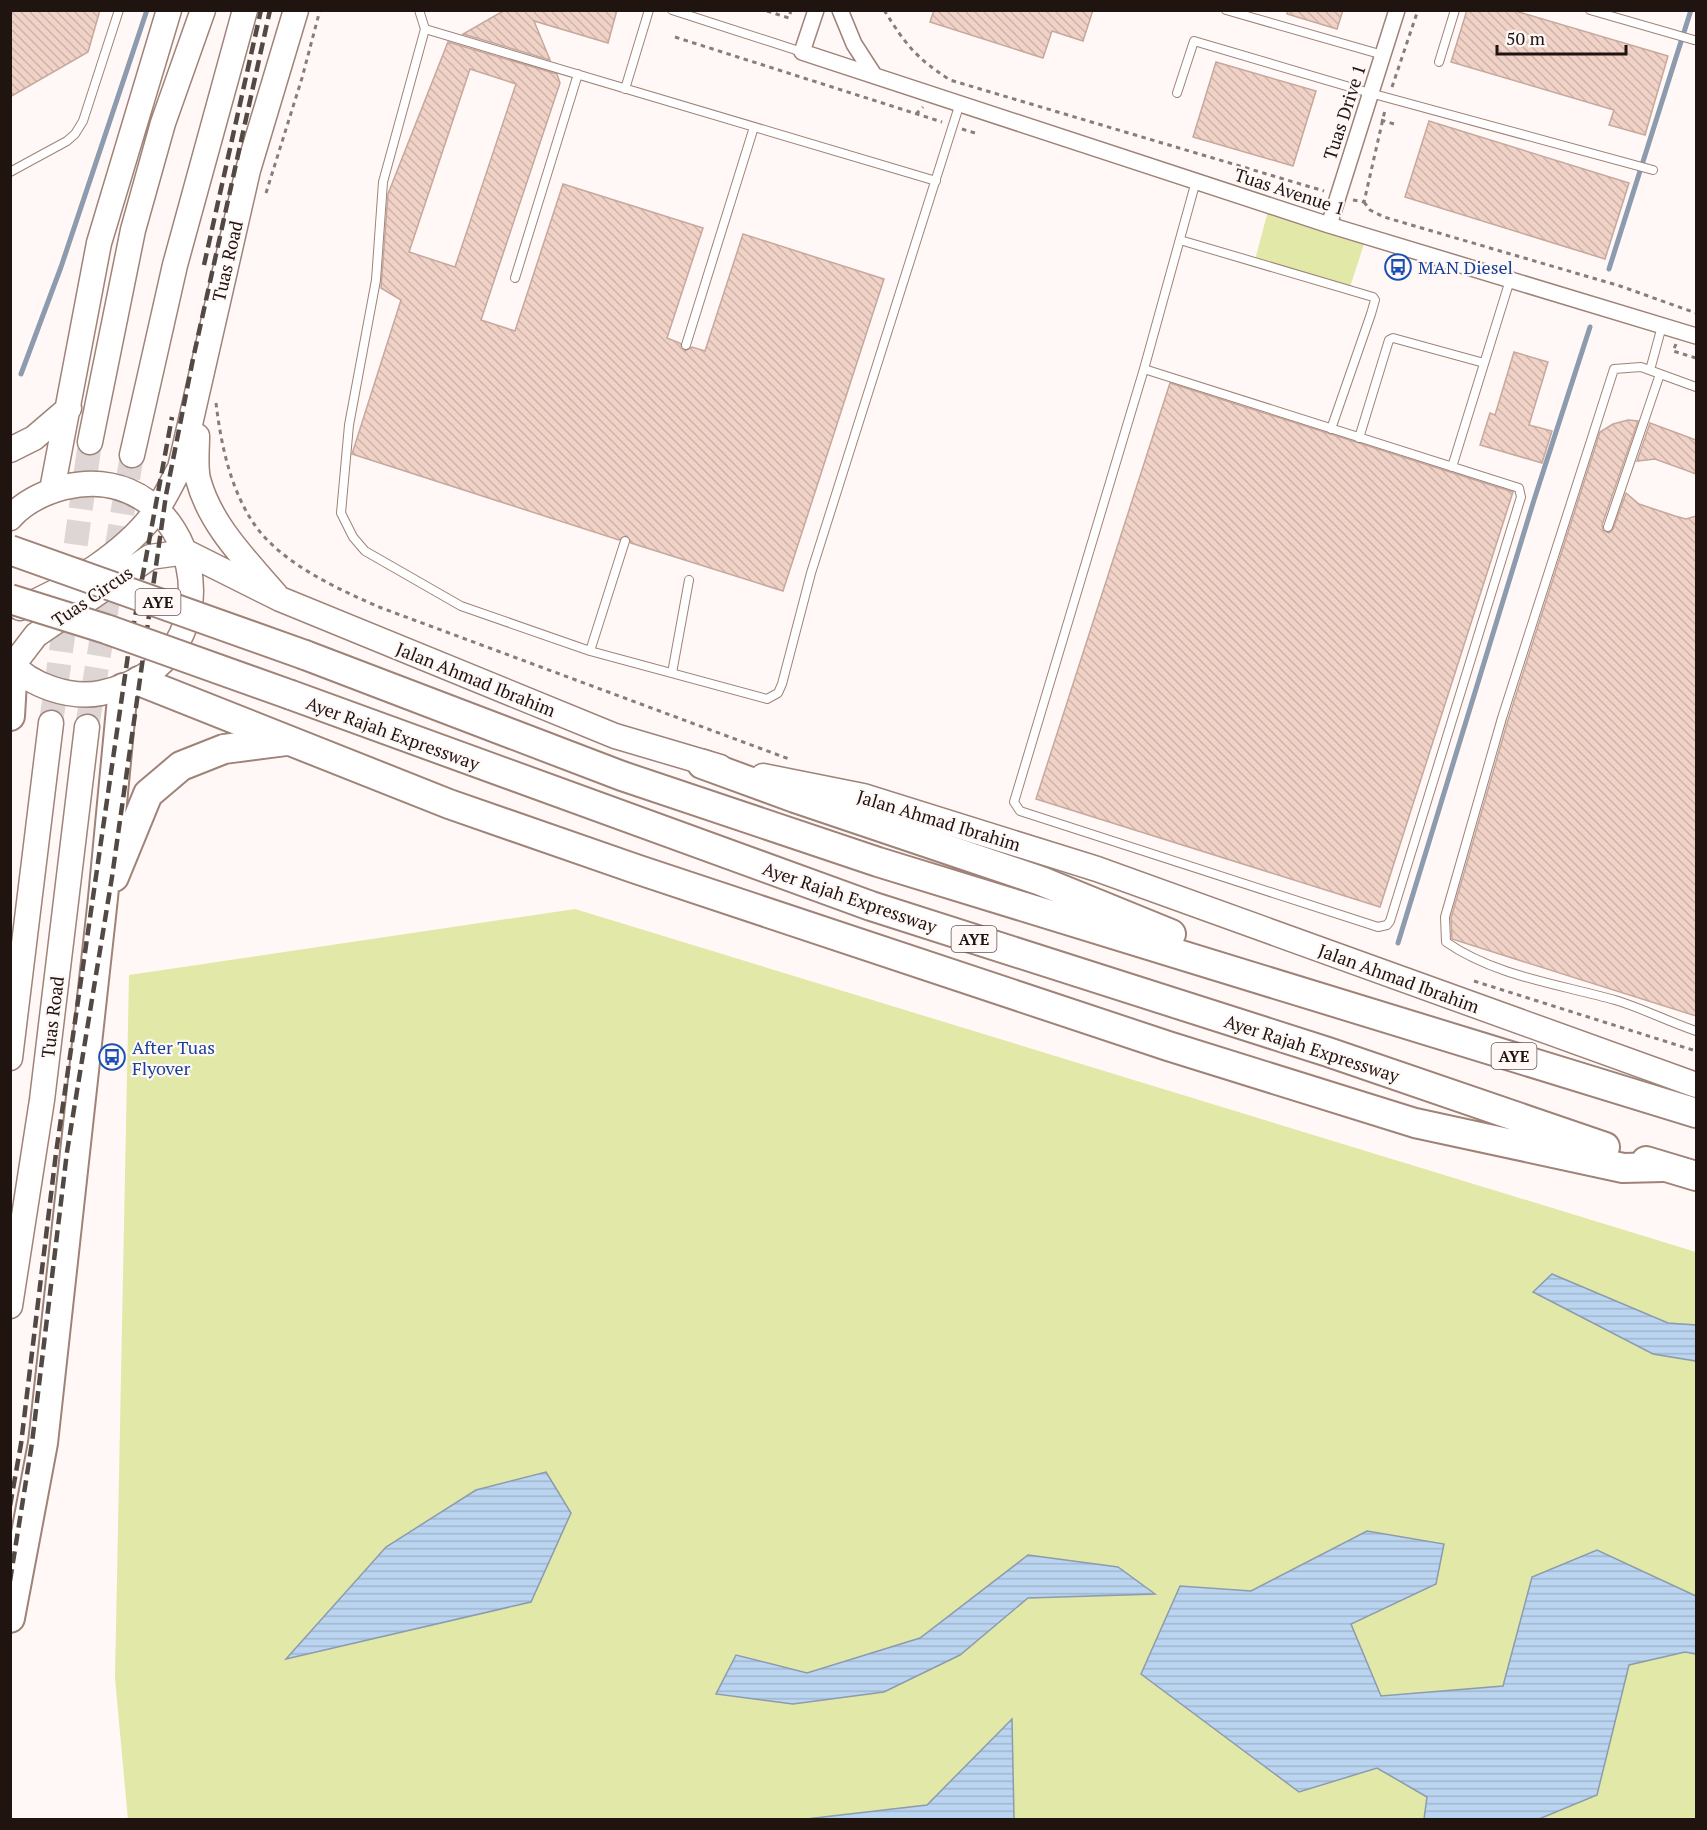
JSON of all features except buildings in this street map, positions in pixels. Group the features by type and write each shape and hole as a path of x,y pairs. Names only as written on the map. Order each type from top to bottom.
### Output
{"highway":[{"name":"AYE","path":"10,550 305,655 622,776 867,858 1696,1113"},
{"name":"Ayer Rajah Expressway","path":"10,598 106,629 291,695 870,906 1328,1052 1663,1167 1696,1176"},
{"path":"10,716 12,663"},
{"path":"10,1618 43,1443 103,897 131,684 449,804 1168,1046 1415,1123 1623,1168 1663,1167"},
{"path":"103,897 148,795 181,766 224,749 287,741"},
{"path":"702,764 1041,881 1344,1003"}],"main road":[{"path":"52,490 99,243 170,10"},
{"path":"90,442 133,230 163,123 203,10"},
{"path":"132,455 174,265 245,10"},
{"name":"Tuas Road","path":"156,510 180,468 248,170 296,10"},
{"path":"201,368 196,417 198,477 209,511 232,544 280,599"},
{"path":"10,450 34,438 69,408"},
{"path":"12,663 37,682 65,692 94,694 131,684 164,660 175,647 186,625 192,593 192,576 186,552 174,529 156,510 138,497 118,489 96,485 74,485 52,490 15,509"},
{"name":"Tuas Circus","path":"10,612 51,596 97,564 130,539 156,510"},
{"name":"Tuas Circus","path":"12,663 36,635 150,557 186,552"},
{"name":"Jalan Ahmad Ibrahim","path":"186,552 280,599 615,736 702,764 863,796 1097,868 1696,1085"},
{"name":"Tuas Road","path":"10,1058 51,723"},
{"name":"Tuas Road","path":"10,1306 42,1100 87,727"}],"street":[{"path":"802,52 816,10"},
{"path":"840,10 854,44 874,75"},
{"name":"Tuas Drive 1","path":"1329,225 1333,195 1397,10"},
{"name":"Tuas Avenue 1","path":"802,52 1329,225 1696,336"}],"lane":[{"path":"10,172 75,134 83,121 118,10"},
{"path":"419,10 425,29 384,182 376,280 349,425 341,513 353,537 365,551 461,606 590,651 767,699 778,693 811,573 960,103"},
{"path":"626,89 650,10"},
{"path":"672,10 802,52"},
{"path":"1226,10 1383,55"},
{"path":"1438,62 1455,10"},
{"path":"1590,10 1694,40"},
{"path":"425,29 936,181"},
{"path":"1177,93 1194,41 1370,93 1653,170"},
{"path":"515,278 578,74"},
{"path":"686,345 754,127"},
{"path":"1144,369 1516,486 1521,497 1387,925 1378,927 1015,807 1014,796 1144,369 1196,181"},
{"path":"1180,240 1373,297 1373,307 1331,429"},
{"path":"1452,467 1510,280"},
{"path":"1650,370 1662,326"},
{"path":"1359,438 1389,340 1393,338 1484,363"},
{"path":"1696,387 1641,367 1614,369 1502,718 1445,917 1444,933 1446,942 1463,954 1498,969 1618,1001 1696,1031"},
{"path":"1608,527 1660,374"},
{"path":"590,651 625,542"},
{"path":"672,673 688,580"}],"path":[{"path":"767,11 789,18 791,10"},
{"path":"884,10 901,37 922,61 950,80 1333,195 1364,202 1370,210 1384,217 1620,286 1696,313"},
{"path":"1364,202 1388,98 1418,10"},
{"path":"675,37 975,133"},
{"path":"1677,342 1673,351 1696,358"}],"green space":[{"path":"1269,207 1366,238 1350,287 1255,260"},
{"path":"575,909 1696,1252 1696,1819 128,1820 115,1678 129,975"}],"water":[{"path":"1552,1274 1668,1323 1696,1325 1696,1361 1653,1354 1533,1292"},
{"path":"546,1472 571,1513 531,1602 286,1659 386,1547 476,1490"},
{"path":"1367,1531 1444,1544 1436,1584 1351,1624 1381,1696 1503,1686 1532,1577 1597,1550 1696,1596 1696,1654 1685,1652 1629,1665 1597,1795 1539,1819 1424,1819 1427,1797 1377,1768 1299,1792 1141,1674 1180,1586 1251,1591"},
{"path":"1028,1555 1118,1567 1155,1594 1028,1598 960,1655 884,1692 793,1704 716,1694 736,1655 807,1673 920,1638"},
{"path":"1012,1719 1014,1819 806,1819 927,1805"}],"waterway":[{"path":"21,374 61,267 147,10"},
{"path":"1609,269 1691,10"},
{"path":"1398,943 1534,500 1590,327"}],"tunnel":[{"path":"51,723 90,442"},
{"path":"87,727 132,455"}],"railway":[{"path":"204,265 261,10"},
{"path":"10,1581 32,1443 67,1152 112,877 166,495 193,359 270,10"},
{"path":"10,1506 21,1444 56,1153 128,655 172,417"}],"place":[{"name":"MAN Diesel","path":"1398,267"},
{"name":"After Tuas Flyover","path":"112,1057"}]}
